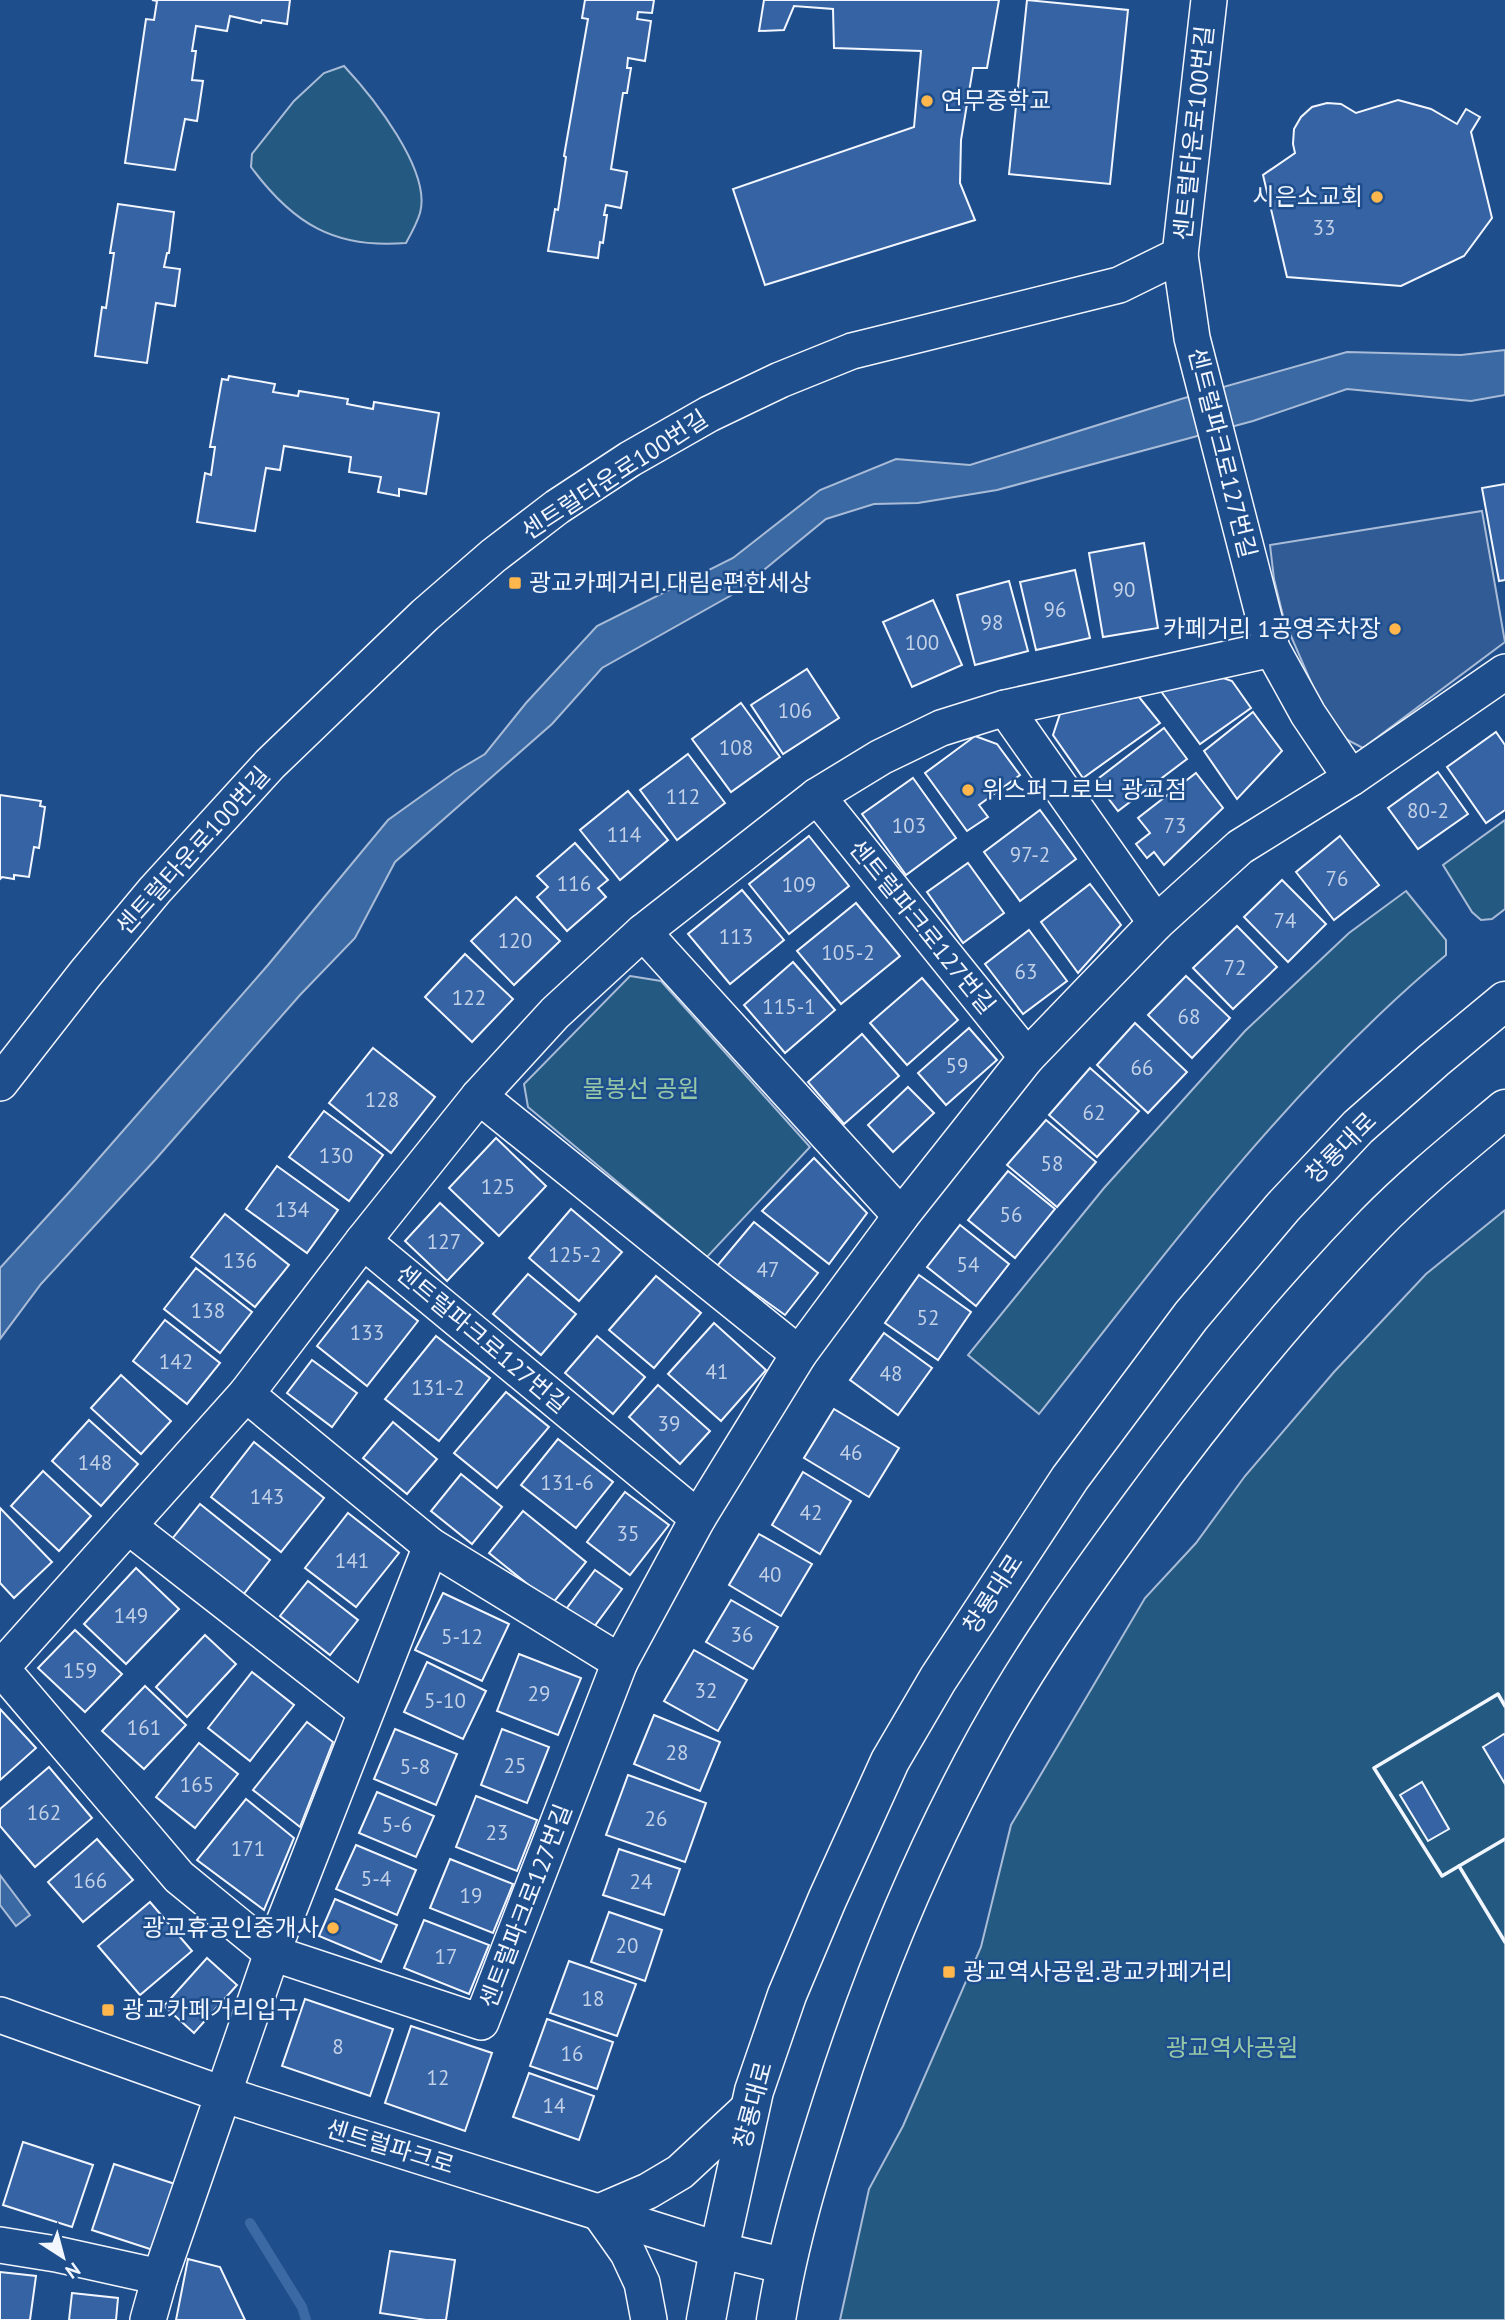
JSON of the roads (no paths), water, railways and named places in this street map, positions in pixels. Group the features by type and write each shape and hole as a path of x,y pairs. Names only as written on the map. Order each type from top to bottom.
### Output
{"main road":[{"name":"창룡대로","path":"706,2320 750,2107 787,1995 890,1761 938,1679 1070,1478 1191,1316 1283,1207 1359,1127 1505,1001"},
{"path":"776,2320 797,2215 846,2060 888,1946 944,1823 988,1736 1037,1654 1106,1553 1191,1437 1300,1304 1378,1222 1505,1109"}],"street":[{"name":"센트럴타운로100번길","path":"0,1083 155,890 270,764 425,615 493,556 557,507 630,459 709,414 792,375 852,351 1119,285 1180,255 1209,0"},
{"name":"센트럴파크로127번길","path":"1180,255 1192,338 1272,649 1308,714 1351,778"},
{"name":"센트럴파크로127번길","path":"1272,649 1005,708 941,728 881,757 817,796 643,932 555,1013 479,1096 246,1394 1,1668 179,1877 272,1953 481,2022 620,1662 698,1518 799,1354 901,1216 1027,1057 1156,923 1240,847 1351,778 1505,672"},
{"path":"1005,708 1156,923"},
{"name":"센트럴파크로127번길","path":"817,796 1027,1057"},
{"path":"643,932 901,1216"},
{"path":"479,1096 799,1354"},
{"name":"센트럴파크로127번길","path":"363,1241 698,1518"},
{"path":"246,1394 431,1546 620,1662"},
{"path":"128,1526 365,1711"},
{"path":"148,2320 160,2277 272,1953 431,1546"},
{"name":"센트럴파크로","path":"0,2015 222,2094 719,2250 785,2266"},
{"path":"649,2320 642,2283 628,2253 599,2212 648,2191 680,2172 750,2107"},
{"path":"0,2245 56,2254 160,2277"}],"waterway":[{"path":"250,2223 302,2307 306,2320"}],"place":[{"name":"연무중학교","path":"927,101"},
{"name":"시은소교회","path":"1377,197"},
{"name":"광교카페거리.대림e편한세상","path":"515,583"},
{"name":"카페거리 1공영주차장","path":"1395,629"},
{"name":"위스퍼그로브 광교점","path":"968,790"},
{"name":"광교휴공인중개사","path":"333,1928"},
{"name":"광교역사공원.광교카페거리","path":"949,1972"},
{"name":"광교카페거리입구","path":"108,2010"}],"park label":[{"name":"물봉선 공원","path":"641,1089"},
{"name":"광교역사공원","path":"1232,2048"}]}
